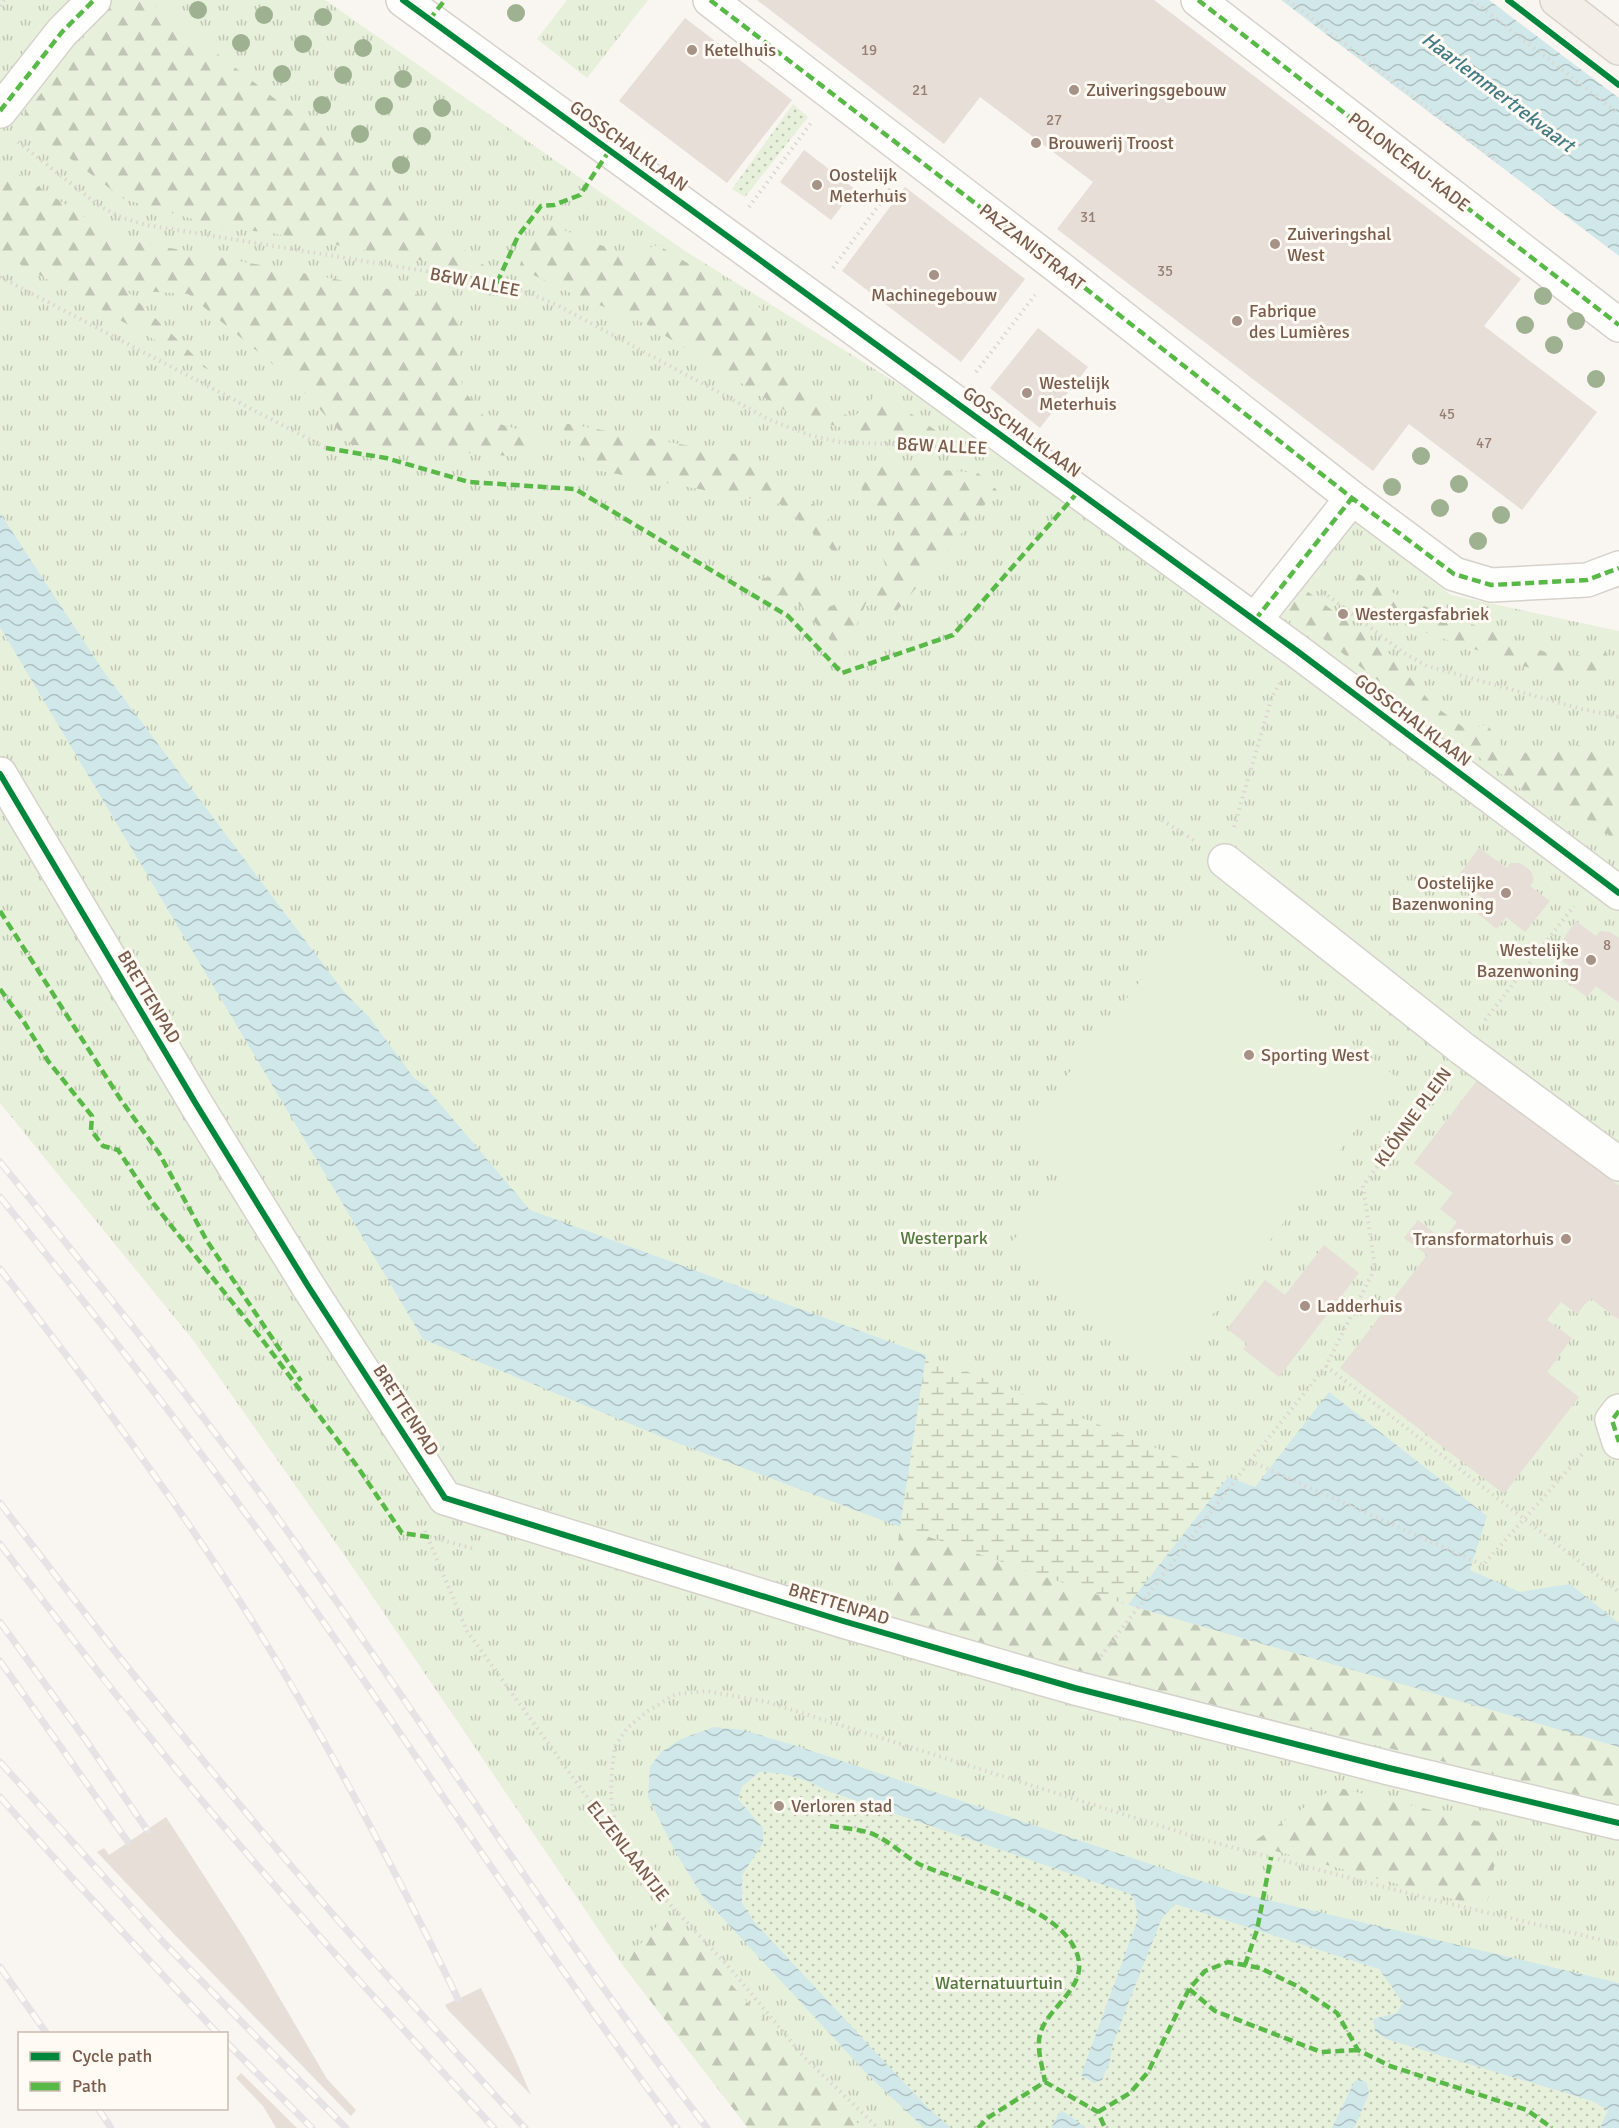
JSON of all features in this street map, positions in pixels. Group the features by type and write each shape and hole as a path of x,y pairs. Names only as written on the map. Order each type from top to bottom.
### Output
{"main road":[{"path":"1557,0 1619,48"}],"street":[{"path":"5,123 62,32 94,0"},
{"name":"GOSSCHALKLAAN","path":"403,0 437,10 727,236 1297,651 1608,885"},
{"name":"PAZZANISTRAAT","path":"710,0 1057,266 1352,498 1454,574 1491,585 1587,580 1619,568"},
{"name":"POLONCEAU-KADE","path":"1198,0 1619,325"},
{"path":"1256,621 1352,498"},
{"name":"BRETTENPAD","path":"0,774 196,1104 314,1296 445,1498 843,1622 1076,1688 1389,1768 1619,1823"},
{"path":"1225,861 1463,1049"},
{"name":"KLÖNNE PLEIN","path":"1463,1049 1619,1164"}],"path":[{"path":"0,6 4,0"},
{"path":"1288,0 1498,162"},
{"path":"1472,0 1619,114"},
{"path":"727,236 832,94"},
{"path":"812,298 914,156"},
{"path":"954,402 1057,266"},
{"path":"0,277 327,448"},
{"path":"1296,572 1404,653 1427,666 1619,717"},
{"path":"1162,820 1225,861 1272,697 1297,651"},
{"path":"1463,1049 1608,885"},
{"path":"1326,1366 1619,1592"},
{"path":"1250,1461 1483,1565 1617,1424"},
{"path":"618,1841 611,1796 615,1746 627,1728 648,1711 676,1694 707,1691 767,1702 1205,1840 1426,1898 1619,1944"}],"green space":[{"name":"Westerpark","path":"0,0 325,0 685,251 1030,466 1260,641 1355,522 1451,595 1619,631 1619,2128 748,2128 622,1964 354,1569 193,1340 0,1103"},
{"path":"112,0 148,0 495,274 271,233 220,227 124,199 20,121"},
{"path":"567,0 648,0 587,78 537,39"},
{"path":"793,104 808,117 745,197 732,189"},
{"path":"0,162 117,238 457,302 462,388 487,420 548,439 526,457 352,445 298,385 188,294 126,290 209,370 0,253"},
{"path":"548,220 564,230 625,255 658,245 775,317 772,364 852,419 879,392 941,434 862,432 794,416 646,324 575,295 519,268 526,247"},
{"path":"558,422 740,455 827,514 841,558 780,504 590,469 578,448"},
{"path":"859,463 978,473 997,490 897,611 866,603 844,656 799,604 749,581 819,567 826,608 891,583 881,552 909,526 864,511"},
{"path":"1344,566 1403,598 1558,657 1605,653 1619,668 1559,678 1383,618"},
{"path":"1295,582 1391,655 1432,704 1467,730 1487,724 1508,755 1580,745 1619,748 1619,843 1556,794 1530,796 1279,605"},
{"path":"1189,918 1396,1077 1166,1375 1005,1251 1063,1176 1017,1140"},
{"path":"926,1355 1228,1477 1128,1605 900,1527"},
{"path":"900,1527 1128,1605 1619,1747 1619,1803 1570,1793 960,1642 888,1621"},
{"name":"Waternatuurtuin","path":"766,1756 1229,1907 1563,1986 1619,2128 937,2128 729,1909 715,1823"},
{"path":"1335,1787 1502,1827 1486,1908 1250,1844"},
{"path":"668,1914 842,2108 863,2128 748,2128 622,1964"}],"water":[{"name":"Haarlemmertrekvaart","path":"1281,0 1489,0 1619,98 1619,256"},
{"path":"0,513 104,672 344,992 369,1017 414,1078 425,1086 530,1210 926,1355 900,1527 667,1439 423,1339 0,627"},
{"path":"1329,1392 1487,1516 1470,1570 1520,1592 1570,1584 1619,1623 1619,1747 1128,1605 1228,1477 1255,1487"},
{"path":"714,1727 743,1730 803,1748 1234,1892 1619,1983 1619,2128 1600,2128 1608,2110 1592,2101 1386,2039 1375,2031 1373,2019 1397,2013 1403,2003 1379,1969 1175,1904 1162,1918 1112,2047 1110,2061 1102,2080 1094,2083 1081,2075 1138,1919 1135,1900 1130,1894 828,1791 803,1780 778,1773 759,1772 742,1787 738,1799 763,1828 763,1843 742,1875 742,1903 754,1922 926,2106 951,2128 924,2128 869,2076 703,1897 676,1853 648,1797 650,1767 661,1752 681,1739"},
{"path":"1359,2079 1367,2083 1369,2094 1354,2128 1332,2128 1354,2082"},
{"path":"1061,2110 1084,2126 1085,2128 1051,2128"}],"building":[{"path":"757,0 1154,0 1521,279 1484,326 1597,412 1522,510 1409,424 1373,471 1057,229 1093,182 980,97 944,144"},
{"name":"Ketelhuis","path":"685,18 792,100 727,183 619,101"},
{"name":"Oostelijk Meterhuis","path":"804,150 855,189 831,220 780,182"},
{"name":"Machinegebouw","path":"905,187 1025,279 961,362 842,271"},
{"path":"1038,328 1088,367 1040,428 990,388"},
{"name":"Oostelijke Bazenwoning","path":"1479,848 1507,868 1510,863 1520,863 1531,871 1534,881 1530,886 1550,901 1525,932 1506,917 1497,929 1474,911 1483,899 1456,879"},
{"name":"Westelijke Bazenwoning","path":"1576,921 1596,936 1600,931 1610,932 1619,938 1619,1003 1596,986 1587,997 1564,980 1572,968 1553,953"},
{"path":"1479,1078 1619,1186 1619,1320 1590,1298 1577,1314 1561,1302 1547,1320 1572,1338 1547,1372 1579,1397 1504,1494 1340,1368 1427,1255 1404,1238 1418,1220 1443,1240 1457,1222 1440,1209 1453,1193 1414,1163"},
{"name":"Ladderhuis","path":"1324,1245 1359,1273 1279,1377 1243,1349 1247,1344 1227,1329 1265,1280 1285,1295"},
{"path":"166,1817 245,1939 327,2079 356,2110 351,2116 97,1852 104,1848 109,1855"},
{"path":"481,1988 514,2056 531,2095 445,2005"},
{"path":"241,2073 297,2128 276,2128 263,2106 236,2078"}],"railway":[{"path":"0,1162 147,1345 254,1485 494,1832 652,2055 707,2128"},
{"path":"0,1197 232,1495 306,1597 535,1931 677,2128"},
{"path":"0,1269 88,1383 144,1461 258,1630 348,1785 458,1999"},
{"path":"0,1503 147,1692 300,1877 525,2128"},
{"path":"0,1544 108,1684 219,1821 321,1938 494,2128"},
{"path":"0,1622 85,1739 147,1830"},
{"path":"0,1661 128,1842"},
{"path":"0,1762 164,1943 346,2128"},
{"path":"0,1797 216,2032"},
{"path":"0,1967 46,2032"},
{"path":"228,2044 312,2128"},
{"path":"99,2110 111,2128"}],"marked path":[{"path":"0,111 62,32 94,0"},
{"path":"429,20 445,0"},
{"path":"710,0 1057,266 1352,498 1454,574 1491,585 1587,580 1619,568"},
{"path":"1198,0 1619,325"},
{"path":"497,283 518,236 541,206 554,205 580,195 609,151"},
{"path":"326,448 386,458 469,482 575,489 788,616 842,673 953,635 1078,492"},
{"path":"1255,620 1352,498"},
{"path":"0,911 121,1100 159,1153 207,1241 301,1381"},
{"path":"0,989 48,1061 92,1116 91,1130 103,1146 118,1150 153,1203 264,1342 357,1466 402,1533 429,1537"},
{"path":"1619,1411 1612,1420 1619,1442"},
{"path":"830,1826 875,1835 921,1865 1013,1900 1057,1927 1072,1943 1079,1962 1075,1983 1046,2021 1039,2041 1045,2082"},
{"path":"1245,1965 1257,1930 1271,1857"},
{"path":"1098,2112 1130,2093 1148,2072 1189,1989 1205,1971 1228,1962 1260,1968 1297,1986 1337,2013 1358,2050 1390,2066 1527,2110 1552,2128"},
{"path":"1189,1989 1215,2011 1321,2052 1358,2050"},
{"path":"978,2128 989,2117 1045,2082 1098,2112 1105,2128"}],"cycle path":[{"name":"B&W ALLEE","path":"403,0 1297,651 1619,893"},
{"path":"1508,0 1619,85"},
{"path":"0,774 196,1104 308,1286 445,1498 843,1621 1075,1688 1389,1768 1619,1823"}],"place":[{"name":"Ketelhuis","path":"692,50"},
{"name":"Zuiveringsgebouw","path":"1074,90"},
{"name":"Brouwerij Troost","path":"1036,143"},
{"name":"Oostelijk Meterhuis","path":"817,185"},
{"name":"Zuiveringshal West","path":"1275,244"},
{"name":"Machinegebouw","path":"934,275"},
{"name":"Fabrique des Lumières","path":"1237,321"},
{"name":"Westelijk Meterhuis","path":"1027,393"},
{"name":"Westergasfabriek","path":"1343,614"},
{"name":"Oostelijke Bazenwoning","path":"1506,893"},
{"name":"Westelijke Bazenwoning","path":"1591,960"},
{"name":"Sporting West","path":"1249,1055"},
{"name":"Transformatorhuis","path":"1566,1239"},
{"name":"Ladderhuis","path":"1305,1306"},
{"name":"Verloren stad","path":"779,1806"}]}
